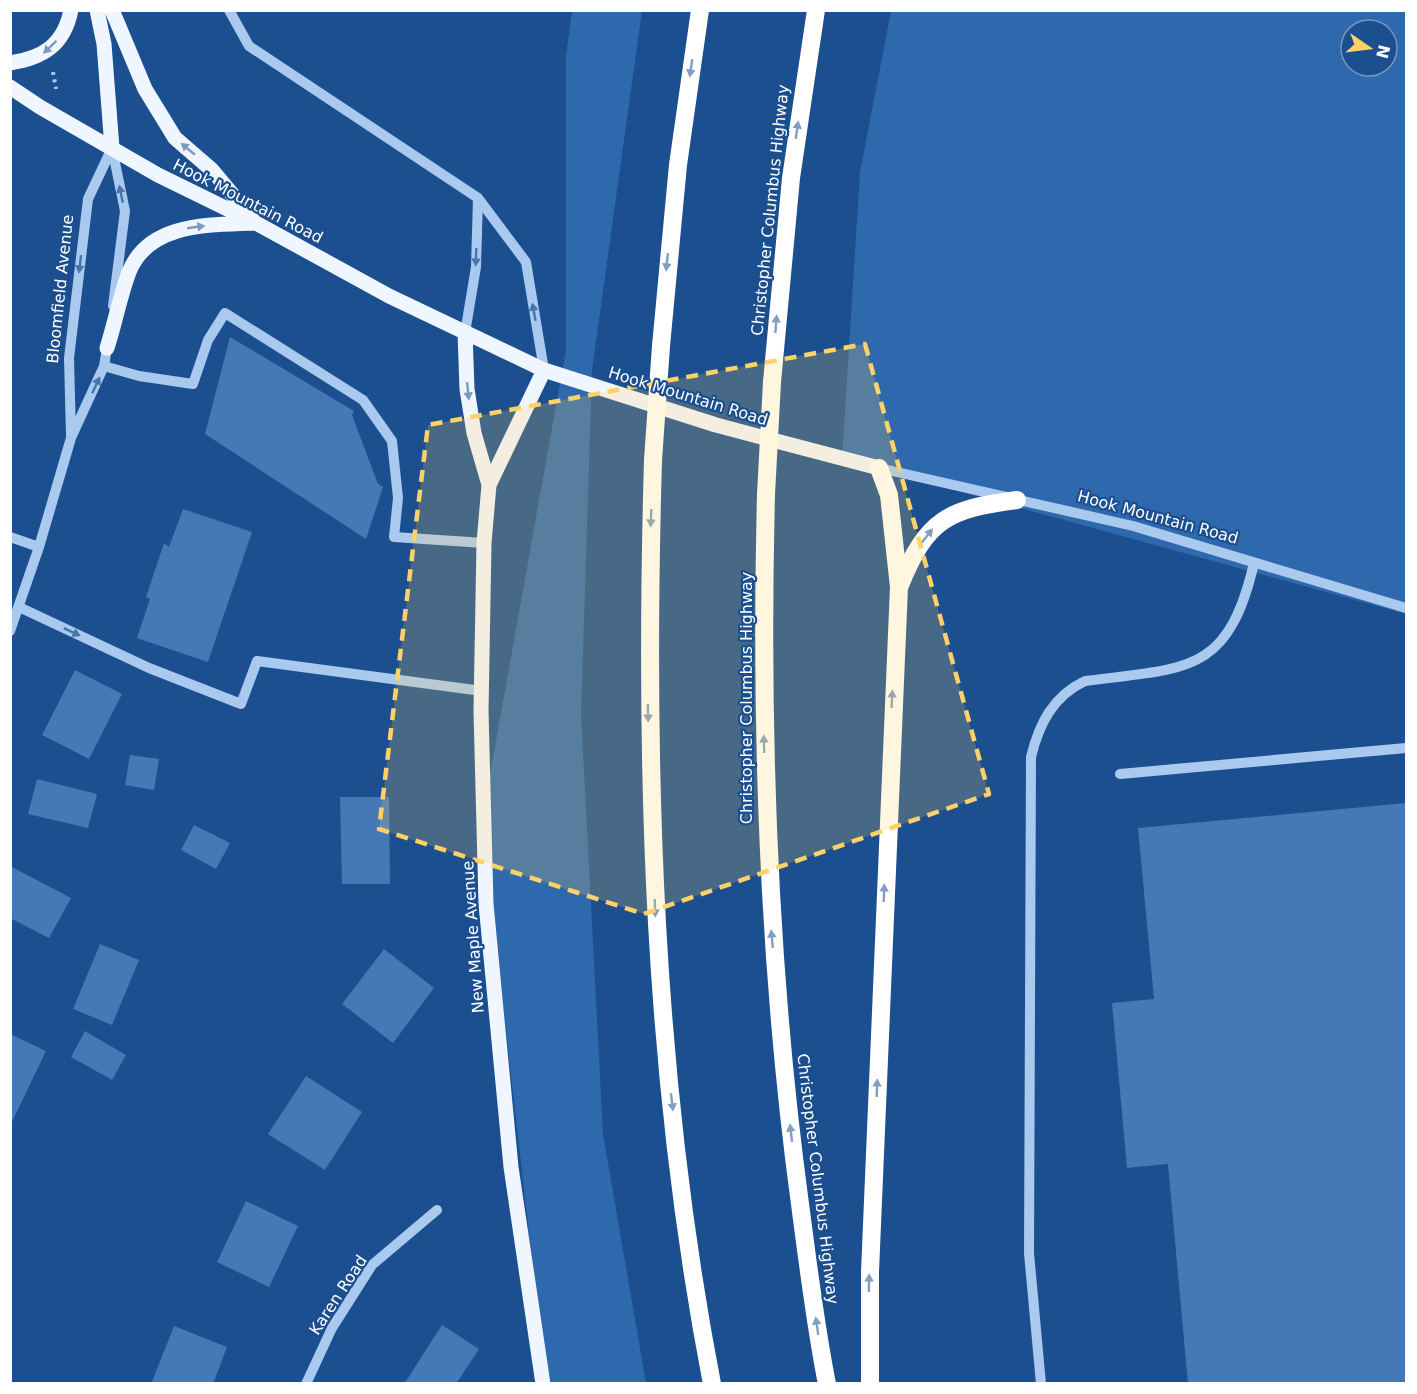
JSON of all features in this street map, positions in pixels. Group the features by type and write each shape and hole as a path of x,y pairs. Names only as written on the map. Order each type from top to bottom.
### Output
{"highway":[{"path":"700,10 678,165 661,346 653,460 648,708 655,925 664,1034 678,1160 712,1383"},
{"name":"Christopher Columbus Highway","path":"816,10 790,178 772,382 766,494 763,706 770,918 791,1135 827,1383"},
{"path":"870,1383 870,1272 899,587 889,495 879,468"},
{"path":"899,587 915,552 940,521 961,510 1017,500"}],"main road":[{"path":"10,63 44,54 60,37 71,10"},
{"name":"Bloomfield Avenue","path":"97,10 104,44 112,148"},
{"path":"112,10 145,89 175,138 212,170 256,223"},
{"name":"Hook Mountain Road","path":"10,87 39,107 158,175 256,223 388,296 544,370 716,425 879,468"},
{"path":"107,348 130,270 141,253 157,239 194,226 256,223"},
{"name":"New Maple Avenue","path":"465,333 467,389 474,433 489,484"},
{"name":"New Maple Avenue","path":"543,1383 511,1167 486,904 482,691 484,543 489,484 544,370"}],"street":[{"path":"229,10 249,46 478,198 526,262 544,370"},
{"name":"Bloomfield Avenue","path":"10,631 39,547 71,438 104,366 125,212 112,148"},
{"name":"Bloomfield Avenue","path":"71,438 69,358 88,199 112,148"},
{"path":"465,333 476,267 478,198"},
{"path":"104,366 139,376 193,384 208,340 225,313 363,400 392,441 398,498 394,537 484,543"},
{"name":"Hook Mountain Road","path":"879,468 1133,526 1407,608"},
{"path":"10,537 39,547"},
{"path":"1041,1383 1029,1253 1031,757 1036,736 1058,699 1071,687 1085,681 1182,666 1215,649 1229,634 1241,611 1254,563"},
{"path":"19,607 149,668 241,704 257,661 482,691"},
{"path":"1120,774 1407,748"},
{"name":"Karen Road","path":"306,1383 332,1328 372,1265 437,1210"}],"path":[{"path":"53,69 56,89"}],"highlighted area":[{"path":"865,344 989,794 644,914 379,829 428,425"}],"shaded area":[{"path":"572,11 642,11 592,370 581,714 603,1134 646,1383 546,1383 482,819 566,350 566,56"},
{"path":"891,11 1406,11 1406,614 842,459 860,172"}],"building":[{"path":"230,337 354,411 352,415 378,484 383,487 366,539 205,434"},
{"path":"183,509 252,532 208,662 137,638 150,599 146,597 164,543 169,547"},
{"path":"75,670 122,694 89,759 42,735"},
{"path":"130,755 159,759 154,790 125,785"},
{"path":"37,779 97,794 88,828 28,814"},
{"path":"340,797 389,797 390,884 342,884"},
{"path":"1406,803 1406,1384 1188,1384 1168,1164 1127,1168 1112,1003 1154,999 1138,828"},
{"path":"194,825 230,843 216,869 181,850"},
{"path":"12,867 71,898 49,938 10,918"},
{"path":"100,944 139,960 112,1025 73,1009"},
{"path":"384,949 434,988 393,1043 342,1004"},
{"path":"85,1031 126,1055 112,1080 71,1057"},
{"path":"10,1034 46,1051 10,1126"},
{"path":"306,1076 362,1112 325,1170 268,1134"},
{"path":"246,1201 298,1226 269,1287 217,1262"},
{"path":"442,1325 479,1349 456,1384 404,1384"},
{"path":"174,1326 227,1347 213,1384 151,1384"}]}
